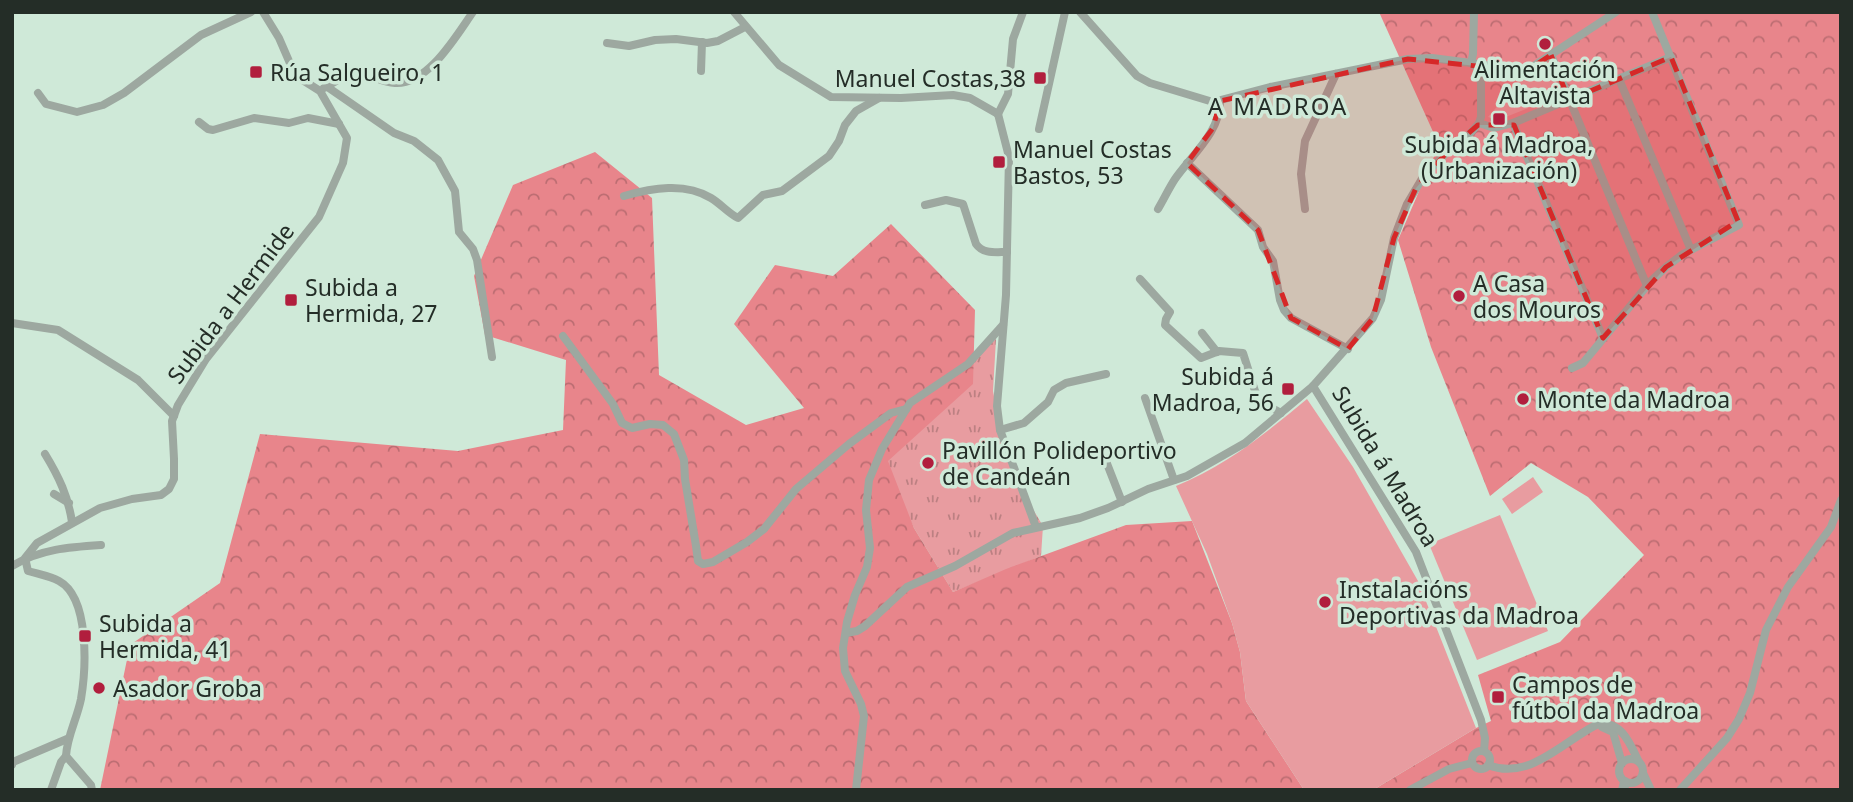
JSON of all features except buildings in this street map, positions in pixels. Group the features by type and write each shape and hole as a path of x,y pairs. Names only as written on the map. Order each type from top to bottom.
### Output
{"street":[{"path":"38,93 46,104 77,113 90,110 124,93 201,35 251,12"},
{"path":"263,12 279,38 292,68 301,79 361,110 374,121 428,150 447,173 458,200 460,232 473,249 477,260 492,357"},
{"path":"323,89 351,73 390,82 414,80 435,63 473,12"},
{"path":"734,12 779,65 824,94 879,98 959,95 970,98 998,114"},
{"path":"1023,12 1013,39 1009,94 998,114 1009,157 1007,252 997,406 1000,430 1036,527"},
{"path":"1039,129 1065,12"},
{"path":"1080,12 1137,76 1161,87 1213,102 1262,89 1408,59 1432,58 1526,71 1616,12"},
{"path":"1471,64 1474,54 1474,12"},
{"path":"1572,368 1583,363 1647,286 1666,268 1691,250 1735,228 1738,221 1653,12"},
{"path":"607,43 629,46 676,38 702,42 718,41 745,27"},
{"path":"701,71 702,42"},
{"path":"1550,55 1647,286"},
{"path":"1471,64 1477,68 1481,83 1479,124 1494,128 1513,123 1671,57"},
{"path":"1305,209 1301,174 1305,141 1336,74"},
{"path":"1619,79 1691,250"},
{"name":"Subida a Hermide","path":"25,558 37,542 100,508 132,499 161,495 169,489 173,479 174,416 178,405 206,359 318,217 343,163 347,138 323,89"},
{"path":"624,196 660,188 688,190 713,198 738,218 763,195 782,191 829,156 845,125 856,111 879,98"},
{"path":"1158,209 1173,181 1213,128 1220,102"},
{"path":"199,122 208,130 254,118 289,123 307,118 339,124"},
{"path":"1513,123 1603,338"},
{"name":"Subida á Madroa","path":"1479,124 1432,167 1416,188 1394,238 1381,300 1373,318 1313,386 1416,552 1481,720 1485,737 1483,751 1490,759 1488,765"},
{"path":"1187,163 1258,230 1263,247 1273,261 1284,310 1291,318 1348,349"},
{"path":"925,205 946,200 963,204 980,250 989,253 1007,252"},
{"path":"1140,279 1170,312 1166,325 1194,353 1201,358 1217,352 1243,353 1261,402 1281,413"},
{"path":"12,323 58,330 138,380 174,416"},
{"path":"856,790 864,716 843,662 846,633 855,595 867,567 870,548 866,510 869,480 882,449 910,403 968,364 1003,325"},
{"path":"1202,332 1217,352"},
{"path":"563,336 613,404 622,423 632,428 650,424 663,425 674,434 684,460 696,546 695,556 703,564 713,562 747,542 764,529 796,489 849,444 891,413 906,409"},
{"path":"1000,430 1024,423 1048,402 1054,390 1066,383 1106,374"},
{"path":"846,633 858,631 865,626 907,587 955,566 1013,533 1080,518 1122,502 1174,480 1245,443 1313,386"},
{"path":"1145,398 1174,480"},
{"path":"45,454 62,481 72,522"},
{"path":"1104,456 1122,502"},
{"path":"54,494 69,503"},
{"path":"1680,790 1727,738 1739,719 1750,693 1766,630 1788,587 1831,527 1841,500"},
{"path":"12,566 25,558 57,548 101,545"},
{"path":"25,558 28,571 61,582 80,607 84,628 81,696 67,739 66,756 61,762 51,790"},
{"path":"1472,763 1479,769 1488,765 1498,769 1525,767 1539,761 1592,726 1606,723 1625,734 1651,790"},
{"path":"1592,726 1608,728 1613,732 1622,763 1620,775 1628,786 1639,780 1643,773"},
{"path":"12,763 67,739"},
{"path":"1472,763 1474,754 1483,751"},
{"path":"66,756 91,785 92,790"},
{"path":"1622,763 1629,759 1639,762"},
{"path":"1410,790 1422,781 1449,769 1472,763"}],"highlighted area":[{"path":"1551,55 1569,100 1671,57 1738,221 1666,267 1603,338 1514,125 1478,125 1447,152 1416,188 1394,238 1373,318 1348,349 1291,318 1258,230 1187,163 1213,128 1220,101 1408,59 1526,71"}],"green space":[{"path":"1379,12 1841,12 1841,790 1373,790 1491,721 1478,675 1560,642 1644,555 1588,497 1531,463 1490,496 1431,347 1398,240 1439,145"},
{"path":"1549,62 1561,95 1498,120 1488,117 1521,79"},
{"path":"595,152 652,198 659,375 746,425 804,408 734,324 775,265 833,276 891,224 975,310 973,384 888,461 914,528 953,592 1006,569 1126,525 1192,521 1232,623 1240,652 1246,701 1304,790 100,790 130,645 220,583 260,434 458,451 563,430 566,360 485,335 474,276 513,185"},
{"path":"996,339 993,391 1005,453 1020,488 1043,526 1041,556 953,592 914,528 881,458 913,408"},
{"name":"Instalacións Deportivas da Madroa","path":"1307,399 1353,467 1418,581 1476,728 1373,790 1304,790 1246,701 1240,652 1232,623 1207,554 1176,486 1229,459"},
{"path":"1533,477 1543,492 1512,514 1502,499"},
{"path":"1500,515 1548,631 1477,660 1429,544"}],"place":[{"name":"Alimentación Altavista","path":"1545,44"},
{"name":"Rúa Salgueiro, 1","path":"256,72"},
{"name":"Manuel Costas,38","path":"1040,78"},
{"name":"Subida á Madroa, (Urbanización)","path":"1499,119"},
{"name":"Manuel Costas Bastos, 53","path":"999,162"},
{"name":"A Casa dos Mouros","path":"1459,296"},
{"name":"Subida a Hermida, 27","path":"291,300"},
{"name":"Subida á Madroa, 56","path":"1288,389"},
{"name":"Monte da Madroa","path":"1523,399"},
{"name":"Pavillón Polideportivo de Candeán","path":"928,463"},
{"name":"Instalacións Deportivas da Madroa","path":"1325,602"},
{"name":"Subida a Hermida, 41","path":"85,636"},
{"name":"Asador Groba","path":"99,688"},
{"name":"Campos de fútbol da Madroa","path":"1498,697"}],"district":[{"name":"A MADROA","path":"1278,105"}]}
